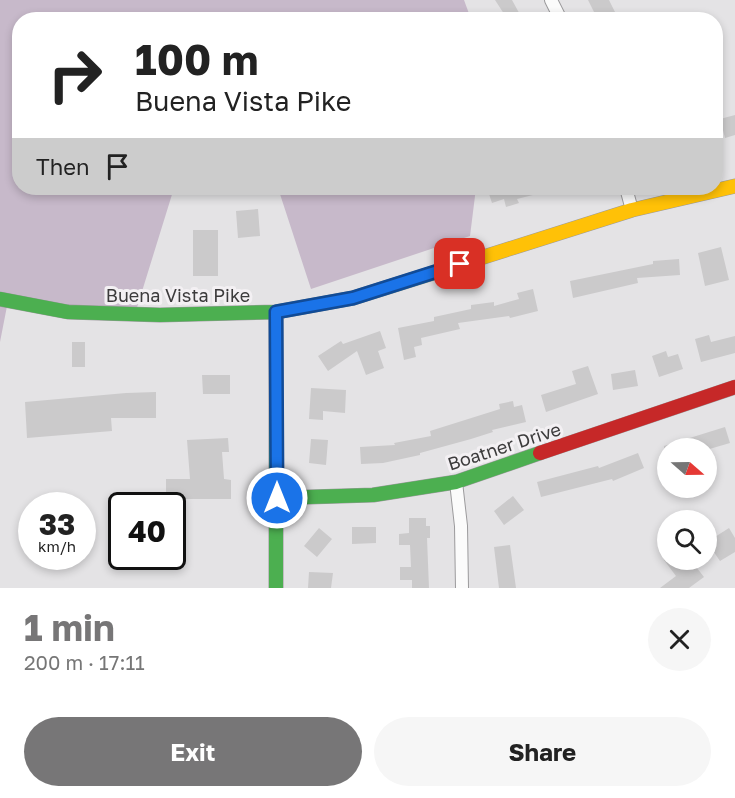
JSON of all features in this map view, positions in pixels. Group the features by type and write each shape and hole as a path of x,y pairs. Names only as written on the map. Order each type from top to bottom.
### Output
{"street":[{"path":"628,195 632,210"},
{"name":"Buena Vista Pike","path":"0,299 68,312 160,315 276,312 353,298 632,210 696,195"},
{"path":"276,312 276,588"},
{"name":"Boatner Drive","path":"277,498 373,495 456,482 735,387"},
{"path":"456,482 462,526 462,588"}],"shaded area":[{"path":"0,0 464,0 468,12 12,12 12,195 172,195 135,314 8,301 0,342"},
{"path":"280,195 475,195 470,236 311,289"}],"building":[{"path":"495,0 512,0 519,12 503,12"},
{"path":"588,0 609,0 615,12 594,12"},
{"path":"735,115 735,135 725,138 723,118"},
{"path":"489,195 533,195 517,199 519,203 506,207 504,199 492,203"},
{"path":"258,209 260,236 238,238 236,211"},
{"path":"193,230 218,230 218,276 193,276"},
{"path":"721,247 729,280 705,286 698,253"},
{"path":"679,259 680,275 637,278 638,283 573,298 570,281 653,264 653,261"},
{"path":"533,289 538,311 510,318 509,316 458,323 460,329 421,338 422,345 414,347 416,357 404,360 398,328 434,321 434,317 471,309 471,305 494,302 494,306 519,299 517,293"},
{"path":"380,331 386,348 378,351 384,368 366,375 357,351 328,371 318,356 341,341 343,344"},
{"path":"709,335 711,342 735,336 735,353 701,362 695,339"},
{"path":"72,342 85,342 85,367 72,367"},
{"path":"666,351 668,357 678,354 683,369 659,377 652,356"},
{"path":"588,366 598,394 546,412 541,395 576,384 572,371"},
{"path":"635,370 638,386 613,390 611,374"},
{"path":"202,375 230,375 230,394 203,394"},
{"path":"311,388 346,390 345,413 323,411 323,420 309,419"},
{"path":"156,392 156,418 111,418 112,431 27,438 25,402"},
{"path":"513,401 514,407 522,405 526,422 492,430 493,432 420,453 420,455 383,463 361,464 360,447 395,445 394,443 431,436 430,431 500,409 499,404"},
{"path":"725,427 730,443 717,447 717,438 690,438"},
{"path":"228,438 229,452 222,452 224,479 231,480 231,499 186,499 186,492 166,492 166,479 190,479 187,440"},
{"path":"311,439 328,440 326,465 309,463"},
{"path":"638,453 644,468 613,481 612,479 541,497 537,482 598,466 599,468"},
{"path":"513,496 524,510 504,525 494,511"},
{"path":"409,518 426,518 426,526 430,526 430,538 427,538 429,588 412,588 412,580 400,580 400,567 411,567 410,545 399,545 399,534 409,533"},
{"path":"352,527 376,527 376,543 352,544"},
{"path":"319,528 332,539 317,557 304,546"},
{"path":"729,528 735,538 735,552 720,561 717,557 717,536"},
{"path":"510,545 516,588 499,588 494,547"},
{"path":"672,570 698,570 704,577 689,588 660,588 676,576"},
{"path":"309,572 333,573 331,588 308,588"}],"traffic: fast":[{"path":"0,299 68,312 160,315 276,312 353,298 433,273"},
{"path":"276,312 276,588"},
{"path":"277,498 373,495 456,482 540,453"}],"traffic: slow":[{"path":"723,189 735,186"},
{"path":"433,273 632,210 696,195"}],"traffic: jam":[{"path":"540,453 735,387"}],"route":[{"path":"277,498 276,312 353,298 460,264"}]}
